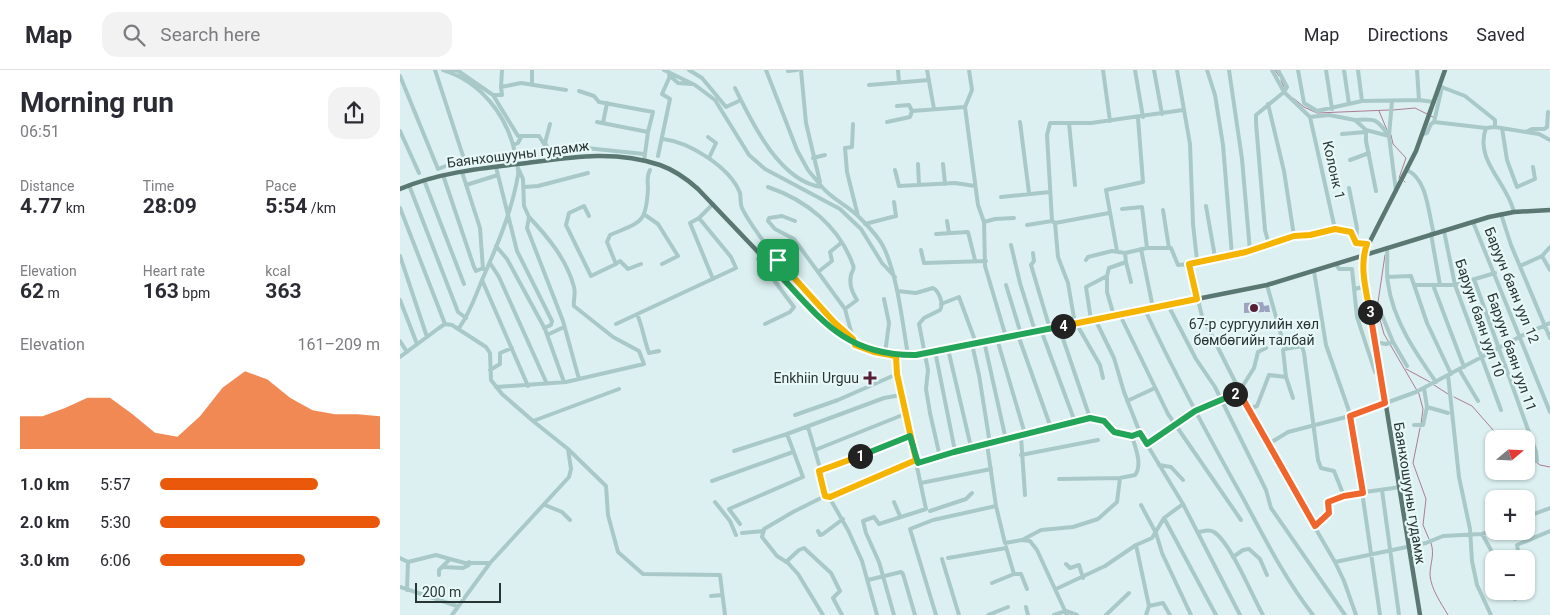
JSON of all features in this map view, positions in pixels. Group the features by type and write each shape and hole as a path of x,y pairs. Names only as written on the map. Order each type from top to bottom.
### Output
{"main road":[{"path":"1362,257 1367,244 1407,170 1423,134 1445,70"},
{"name":"Баянхошууны гудамж","path":"400,189 444,175 577,156 600,155 644,161 668,168 683,176 713,204 770,269 788,283 829,326 855,345 896,356 924,354 1267,285 1362,257 1420,615"},
{"path":"1362,257 1501,214 1550,210"}],"street":[{"path":"400,76 438,169 464,159 435,70"},
{"path":"443,70 473,86 490,101 504,121 513,145 518,177 509,214 490,263 466,318 459,328"},
{"path":"449,72 457,70 493,95 517,135 521,137 539,136 549,150 586,148 644,154"},
{"path":"468,78 470,70"},
{"path":"493,95 502,95 502,70"},
{"path":"532,70 532,85"},
{"path":"665,70 678,83 694,84"},
{"path":"665,70 694,84 714,100 749,155 765,169 840,209 861,229 882,262 895,277"},
{"path":"689,70 702,78 726,107 741,100"},
{"path":"766,70 797,150 808,170 820,182"},
{"path":"788,71 797,70"},
{"path":"801,70 806,123 813,158 820,175 820,182 832,198 866,224 883,246 895,277 908,355"},
{"path":"898,70 900,82"},
{"path":"927,70 934,109"},
{"path":"969,70 972,90 966,107 975,186 978,206 984,222 986,261 1006,337"},
{"path":"1103,70 1110,121"},
{"path":"1117,252 1106,190 1144,182 1141,117 1135,70"},
{"path":"1154,70 1162,114"},
{"path":"1177,70 1190,144 1193,224 1197,260"},
{"path":"1207,70 1215,95 1223,145 1232,255"},
{"path":"1229,70 1239,139 1250,251"},
{"path":"1272,70 1285,90 1310,117 1329,115 1355,120 1377,120 1389,136"},
{"path":"1278,70 1285,90"},
{"path":"1298,70 1304,103 1317,111 1362,101 1419,100 1434,102"},
{"path":"1326,70 1332,109"},
{"path":"1344,70 1349,104"},
{"path":"1358,70 1362,101"},
{"path":"1417,70 1419,100"},
{"path":"658,156 670,100 662,94 670,76"},
{"path":"869,85 929,80"},
{"path":"501,87 522,83 566,90"},
{"path":"1423,134 1427,133 1434,122 1440,87 1465,96 1495,120 1496,127"},
{"path":"735,88 775,157 799,180 810,186 822,187"},
{"path":"703,90 713,91"},
{"path":"1270,245 1266,230 1256,116 1285,90"},
{"path":"579,91 594,96 599,102 653,112 644,161"},
{"path":"1392,101 1389,136 1396,191"},
{"path":"603,123 607,102"},
{"path":"1268,104 1284,171 1294,236"},
{"path":"887,122 906,120 910,117 912,111 909,105 897,106"},
{"path":"912,111 966,107"},
{"path":"1103,378 1100,365 1075,324 1068,282 1058,257 1050,192 1048,135 1050,123 1110,121 1183,110"},
{"path":"1526,132 1532,129 1544,129 1547,127 1548,112"},
{"name":"Колонк 1","path":"1310,117 1335,229"},
{"path":"1355,120 1366,131 1376,190"},
{"path":"597,122 648,132"},
{"path":"1020,122 1029,194"},
{"path":"1434,122 1486,128 1496,127 1526,132 1550,140"},
{"path":"1070,123 1075,186"},
{"path":"546,147 550,124"},
{"path":"853,124 852,147 845,148 847,172 858,216"},
{"path":"1486,128 1482,146 1490,167 1502,183 1512,203 1514,212"},
{"path":"1502,128 1507,160 1517,187 1535,178 1533,167"},
{"path":"400,131 419,173"},
{"path":"1342,134 1366,131 1389,136"},
{"path":"513,145 518,143 521,137"},
{"path":"708,137 716,143 709,158"},
{"path":"663,139 684,143 709,158 736,186 740,192 742,207 778,260 834,322 853,339"},
{"path":"1350,160 1369,154"},
{"path":"813,158 825,155"},
{"path":"918,164 919,185"},
{"path":"943,164 945,184"},
{"path":"517,166 522,175 524,206 529,217 542,231 568,272 575,290 574,306 614,337 639,351 644,362"},
{"path":"496,167 509,214 516,251 552,321 551,325 544,328"},
{"path":"616,264 607,238 638,223 645,215 647,178 650,170"},
{"path":"895,170 899,186 945,184 975,186"},
{"path":"1407,170 1414,174 1421,186 1433,234 1440,285"},
{"path":"462,172 480,228 485,274"},
{"path":"524,187 538,186 588,173"},
{"path":"444,175 474,267 476,271 483,268"},
{"path":"466,185 498,175"},
{"path":"424,180 464,284"},
{"path":"408,185 458,312 466,318"},
{"path":"768,187 784,192 818,214 842,243 855,267 851,289 857,300 845,309"},
{"path":"1349,188 1358,228 1356,243"},
{"path":"1001,197 1050,192"},
{"path":"866,224 896,216 894,202"},
{"path":"713,204 700,218 690,223 713,279"},
{"path":"589,216 584,206 580,206 568,213 566,225 591,276"},
{"path":"1206,206 1215,257"},
{"path":"1122,209 1142,207 1147,248"},
{"path":"400,208 446,324"},
{"path":"1163,210 1169,248"},
{"path":"1027,225 1109,213"},
{"path":"1501,214 1550,338"},
{"path":"645,215 658,224 678,256 662,264"},
{"path":"795,221 778,216 769,218 768,221 774,229 794,240 845,309 855,345"},
{"path":"529,217 527,228 564,328 579,379"},
{"path":"616,324 736,268 731,257 700,218"},
{"path":"984,222 995,219 1014,218"},
{"path":"947,222 949,233"},
{"name":"Баруун баян уул 12","path":"1473,222 1521,336 1550,412"},
{"path":"1086,260 1088,257 1099,253 1125,253 1147,248 1169,248 1174,251 1178,265 1189,264 1197,260 1250,251 1270,245 1282,238 1310,235 1335,229 1351,232 1356,243"},
{"name":"Баруун баян уул 10","path":"1444,231 1455,284 1501,410"},
{"path":"936,234 968,232 975,260"},
{"path":"818,272 833,260 830,252 842,243"},
{"path":"1356,243 1367,244"},
{"path":"1012,245 1020,283 1035,331"},
{"path":"496,246 506,259 544,328 564,382"},
{"path":"1520,266 1542,256 1550,247"},
{"path":"1387,248 1387,277 1393,303 1411,347 1436,382"},
{"path":"1140,249 1152,308"},
{"path":"921,250 924,263 986,261"},
{"path":"1033,253 1034,261 1031,265 1050,328"},
{"path":"1125,253 1131,282"},
{"path":"400,256 427,337"},
{"path":"1542,256 1550,270"},
{"path":"758,259 770,269 792,304 793,309 765,324"},
{"path":"770,269 778,260"},
{"path":"585,279 620,262 628,269 641,264"},
{"path":"1114,316 1107,292 1107,276 1109,268 1126,262"},
{"path":"490,263 547,384"},
{"path":"1189,264 1202,316 1267,445 1335,562 1356,615"},
{"path":"1336,264 1340,269 1352,270 1358,316 1373,368 1375,372 1380,374"},
{"path":"1314,271 1325,338 1350,416 1380,615"},
{"path":"1414,285 1455,284 1495,273"},
{"path":"1107,276 1086,286 1093,320 1114,358 1127,401 1140,433 1199,532 1240,615"},
{"path":"1387,277 1411,276 1427,323 1449,374 1459,477 1470,535 1474,575 1492,615"},
{"name":"Баруун баян уул 11","path":"1474,279 1536,452 1537,461"},
{"path":"482,280 528,386"},
{"path":"782,289 788,283"},
{"path":"1006,285 1050,428"},
{"path":"1267,285 1285,349 1283,350 1286,377 1293,398"},
{"path":"1434,285 1461,368 1478,401"},
{"path":"1355,289 1366,286"},
{"path":"896,291 916,293 933,288 938,293 941,304 940,310 924,318 919,324 928,370 926,389 940,457"},
{"path":"941,304 959,297 974,344 996,506 1014,574"},
{"path":"884,299 889,323 885,354"},
{"path":"400,300 417,344"},
{"path":"1168,305 1196,359 1215,388 1266,490 1271,508 1345,615"},
{"path":"1379,308 1390,343 1407,366"},
{"path":"1145,310 1195,411 1291,587 1313,615"},
{"path":"637,314 644,329 644,343 650,353"},
{"path":"1120,314 1155,388 1175,423 1240,520"},
{"path":"1267,445 1288,432 1350,416 1420,390 1521,336 1550,323"},
{"path":"446,324 459,328 486,347 490,353 491,380 496,387 533,421 568,449 606,486 608,515 618,552 643,574 720,575 725,615"},
{"path":"400,357 446,324"},
{"path":"1059,327 1090,418"},
{"path":"547,335 564,328"},
{"path":"1041,330 1075,422"},
{"path":"997,339 1023,435 1021,455 1025,495"},
{"path":"400,341 407,352"},
{"path":"984,342 1006,440"},
{"path":"1375,342 1390,343"},
{"path":"1285,349 1302,346 1322,468 1334,472 1344,496"},
{"path":"490,370 500,364 500,353 512,348"},
{"path":"1147,444 1195,411 1219,399 1239,392 1254,368 1258,352 1266,348"},
{"path":"948,349 971,448"},
{"path":"496,387 564,382 642,366 650,353 659,351"},
{"path":"935,351 954,452"},
{"path":"896,356 897,374 905,414 928,510 933,520"},
{"path":"795,415 838,400 897,374"},
{"path":"1248,409 1257,406 1269,375 1286,377"},
{"path":"1127,401 1155,388"},
{"path":"533,421 619,389"},
{"path":"1414,425 1423,425 1427,407 1420,390"},
{"path":"734,451 808,428 884,398 901,395"},
{"path":"1427,407 1448,413"},
{"path":"814,450 905,414"},
{"path":"742,533 764,531 793,512 827,497 916,462 954,452 1090,418 1104,421 1111,431 1132,436 1140,433"},
{"path":"808,428 827,497 843,519 868,580 877,615"},
{"path":"740,524 729,509 803,477 787,434"},
{"path":"819,471 910,436"},
{"path":"1059,479 1120,478 1135,475 1138,472 1137,452 1132,436"},
{"path":"1021,455 1098,440"},
{"path":"452,615 490,563 545,505 554,491 569,477 571,469 568,449"},
{"path":"712,481 793,452"},
{"path":"1159,465 1171,467 1183,480"},
{"path":"921,483 991,469"},
{"path":"948,558 1022,540 1040,530 1074,527 1098,520 1117,502 1120,478"},
{"path":"1315,526 1329,513 1328,502 1344,496 1398,487"},
{"path":"1382,490 1399,615"},
{"path":"894,615 863,521 874,517 879,524 900,516 966,500 972,493"},
{"path":"715,502 730,521 736,535"},
{"path":"894,502 900,516"},
{"path":"1056,589 1106,566 1136,545 1152,538 1156,533 1156,528 1164,518 1183,504"},
{"path":"545,505 562,512 570,520"},
{"path":"1141,505 1156,533 1170,574 1191,615"},
{"path":"936,615 910,529 933,520 996,506"},
{"path":"1535,514 1550,508"},
{"path":"1164,518 1216,615"},
{"path":"818,531 820,535 823,534 843,519"},
{"path":"1199,532 1206,530 1214,532 1233,557 1262,615"},
{"path":"764,531 762,537 777,556 786,562 807,586 823,615"},
{"path":"1518,550 1516,545 1550,531"},
{"path":"1335,562 1426,543 1450,535 1485,533"},
{"path":"1482,534 1492,550"},
{"path":"1022,540 1030,541 1037,550 1067,613"},
{"path":"1136,545 1149,606 1146,615"},
{"path":"786,562 804,548 829,571 840,591 833,598 842,615"},
{"path":"1233,557 1243,550 1249,549 1260,559 1267,575"},
{"path":"400,558 408,562 436,555 450,560 490,563"},
{"path":"942,559 959,615"},
{"path":"439,575 439,570 450,560"},
{"path":"407,590 408,562"},
{"path":"442,567 463,568 468,565 468,562"},
{"path":"1066,564 1070,568 1079,565 1083,578"},
{"path":"868,580 900,572 903,574 915,615"},
{"path":"992,582 1014,574 1020,574 1027,589"},
{"path":"400,587 457,606"},
{"path":"1106,615 1129,593"},
{"path":"711,596 722,595"},
{"path":"1149,606 1163,603 1170,615"},
{"path":"988,615 1008,607"},
{"path":"1026,607 1028,615"},
{"path":"1054,615 1067,613 1077,615"}],"shaded area":[{"name":"67-р сургуулийн хөл бөмбөгийн талбай","path":"1263,302 1264,306 1269,305 1270,312 1265,312 1264,310 1264,312 1244,313 1244,303"}],"waterway":[{"path":"1275,70 1279,76"},
{"path":"1281,80 1284,87"},
{"path":"1293,98 1304,107 1317,113 1389,110"},
{"path":"1393,110 1415,108 1433,117"},
{"path":"1379,111 1387,130"},
{"path":"1391,135 1393,144 1406,158 1399,178"},
{"path":"1385,255 1377,309 1384,334 1419,394 1423,409 1421,424"},
{"path":"1406,369 1430,382"},
{"path":"1434,385 1448,394"},
{"path":"1454,397 1472,406 1493,430"},
{"path":"1420,428 1413,463 1426,499 1423,525 1429,539"},
{"path":"1535,461 1540,465 1550,467"},
{"path":"1431,543 1433,551 1430,571 1432,585 1448,615"}],"place":[{"name":"67-р сургуулийн хөл бөмбөгийн талбай","path":"1254,308"},
{"name":"Enkhiin Urguu","path":"870,378"}],"route":[{"path":"778,260 772,267 819,316 845,339 855,345 864,349 874,352 885,354 896,356 916,355 1197,299 1189,264 1197,260 1246,252 1270,245 1282,238 1345,229 1351,232 1356,243 1367,244 1362,257 1363,269 1385,403 1350,416 1363,493 1344,496 1328,502 1329,513 1315,526 1267,445 1239,392 1219,399 1195,411 1147,444 1140,433 1132,436 1114,432 1110,430 1104,421 1090,418 916,463 910,436 819,471 821,487 825,496 830,497 893,468 916,460 897,374 896,356 874,352 855,345 853,339 834,322 778,260"}]}
